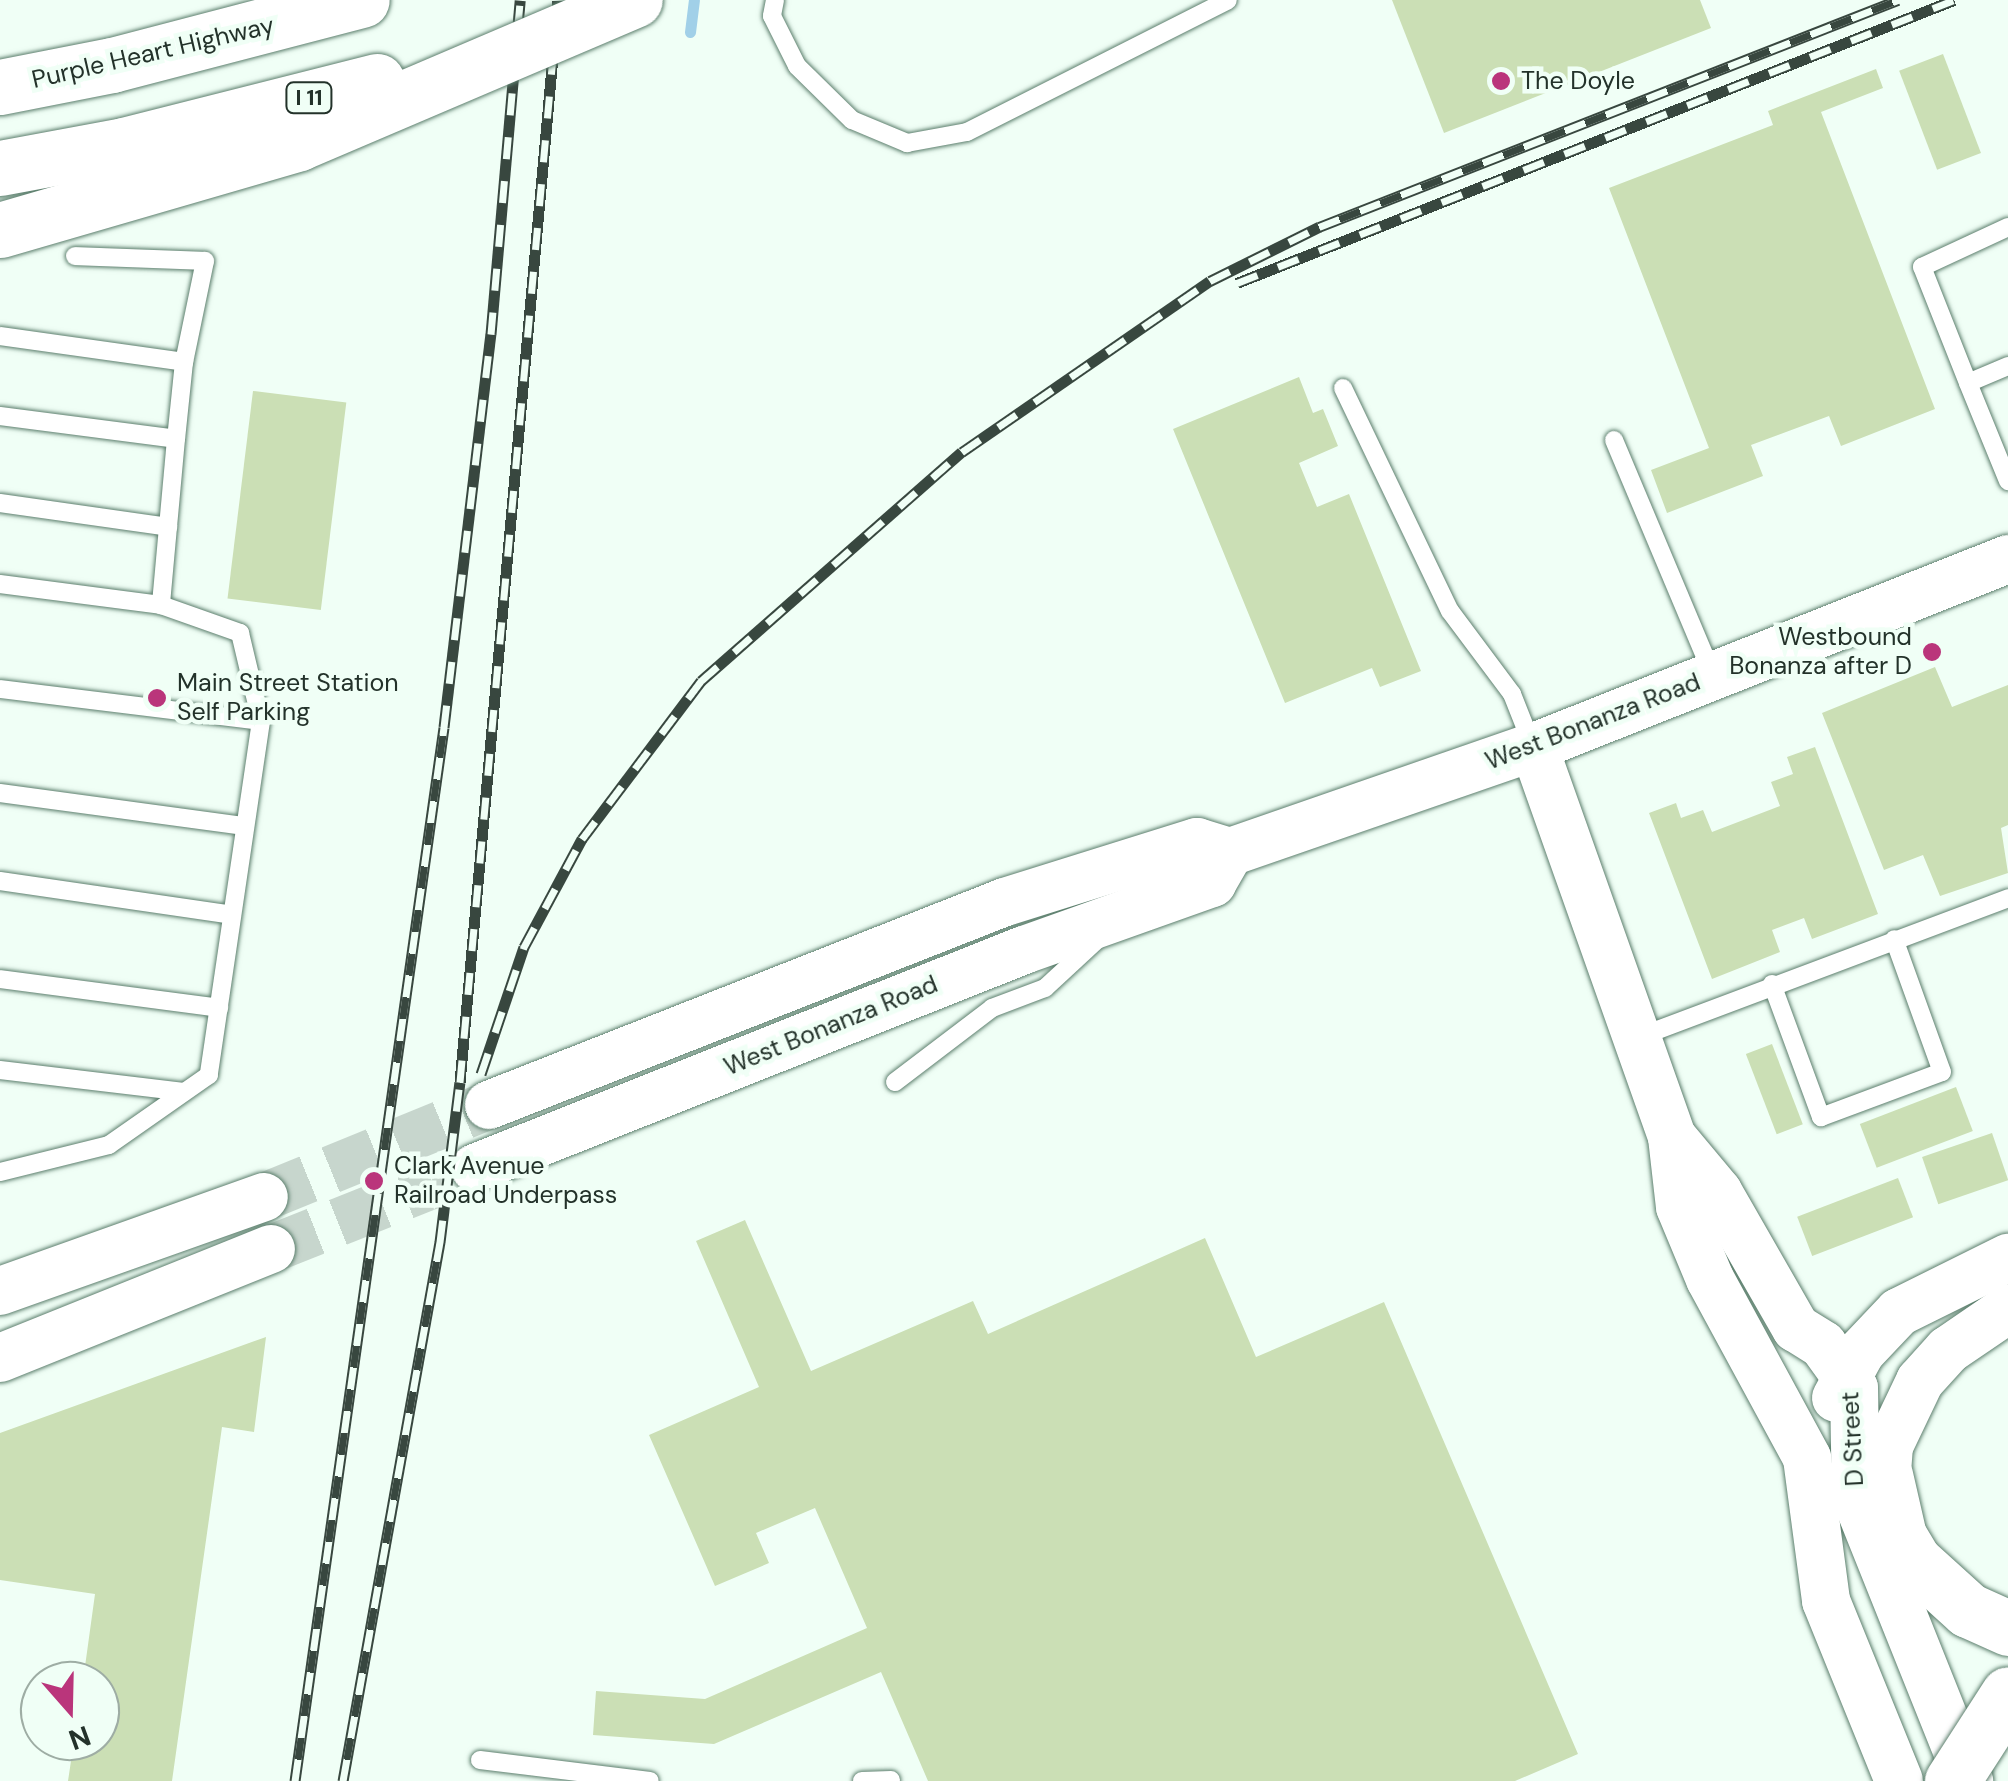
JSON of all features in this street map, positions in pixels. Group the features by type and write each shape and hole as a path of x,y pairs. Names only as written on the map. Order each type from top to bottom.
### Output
{"highway":[{"name":"Purple Heart Highway","path":"0,87 112,65 362,0"},
{"name":"I 11","path":"0,168 124,145 382,79 610,0"},
{"path":"0,230 299,143 635,0"},
{"path":"0,62 112,65"},
{"path":"1885,1475 1898,1536 1914,1561 1968,1610 2008,1628"},
{"path":"1963,1779 2008,1694"},
{"path":"1963,1779 2008,1735"}],"main road":[{"name":"West Bonanza Road","path":"489,1105 1005,902 1197,842 1230,852 1534,748 2008,558"},
{"name":"D Street","path":"1534,748 1640,1037 1672,1137 1680,1207 1710,1279 1802,1445 1814,1493 1826,1601 1899,1781"},
{"name":"West Bonanza Road","path":"475,1168 1212,884 1230,852"},
{"name":"D Street","path":"1672,1137 1718,1192 1796,1328 1823,1345 1854,1388 1856,1498 1963,1779"},
{"path":"0,1292 264,1197"},
{"path":"0,1358 271,1248"},
{"path":"1814,1493 1819,1442 1846,1374 1900,1312 2008,1258"},
{"path":"1896,1603 1886,1548 1885,1475 1895,1430 1920,1381 1948,1350 2008,1309"}],"lane":[{"path":"775,0 772,16 797,66 852,120 907,143 967,132 1228,0"},
{"path":"2008,227 1922,267 2008,481"},
{"path":"75,256 205,261 184,362 160,604"},
{"path":"0,336 184,362"},
{"path":"1968,384 2008,366"},
{"path":"1343,388 1450,611 1512,694 1534,748"},
{"path":"0,416 176,439"},
{"path":"1614,440 1713,676"},
{"path":"0,503 168,528"},
{"path":"0,584 160,604 240,632 260,720 209,1075 109,1144 0,1172"},
{"path":"0,689 260,720"},
{"path":"0,793 245,826"},
{"path":"0,881 232,915"},
{"path":"1640,1037 2008,898"},
{"path":"895,1082 992,1008 1045,988 1126,914"},
{"path":"1772,984 1821,1117 1942,1072 1894,939"},
{"path":"0,979 219,1008"},
{"path":"0,1070 184,1092"},
{"path":"480,1760 650,1781"},
{"path":"862,1781 891,1780"}],"building":[{"name":"The Doyle","path":"1392,0 1700,0 1711,28 1444,133"},
{"path":"1943,54 1981,153 1937,170 1899,71"},
{"path":"1876,69 1883,88 1821,112 1935,409 1841,446 1829,416 1751,445 1763,476 1667,513 1651,470 1709,448 1609,188 1773,125 1768,111"},
{"path":"1299,377 1313,413 1323,409 1338,446 1299,463 1317,507 1349,494 1421,671 1380,687 1372,668 1285,703 1173,429"},
{"path":"253,391 346,402 321,610 228,598"},
{"path":"1935,667 1952,707 2008,685 2008,825 2001,828 2008,873 1940,896 1923,855 1884,870 1822,713"},
{"path":"1815,747 1878,914 1812,939 1804,918 1772,930 1780,952 1712,979 1649,813 1676,803 1681,818 1703,810 1712,832 1780,806 1771,782 1793,774 1787,757"},
{"path":"1772,1044 1803,1124 1777,1134 1746,1054"},
{"path":"1956,1087 1973,1131 1877,1168 1860,1124"},
{"path":"1992,1133 2008,1180 1938,1204 1922,1157"},
{"path":"1898,1178 1913,1217 1812,1256 1797,1217"},
{"path":"745,1220 811,1371 973,1301 988,1334 1205,1238 1256,1357 1384,1302 1578,1754 1515,1781 928,1781 881,1672 714,1744 593,1735 596,1691 705,1699 867,1628 815,1508 756,1533 769,1563 715,1586 649,1435 759,1387 696,1241"},
{"path":"266,1337 254,1432 222,1427 172,1781 68,1781 71,1761 120,1761 120,1661 86,1661 95,1594 0,1580 0,1433"}],"waterway":[{"path":"690,32 694,0"}],"tunnel":[{"path":"264,1197 489,1105"},
{"path":"271,1249 475,1168"}],"railway":[{"path":"295,1781 444,727 491,334 520,0"},
{"path":"343,1781 440,1242 460,1082 558,0"},
{"path":"481,1074 524,947 582,839 701,681 962,452 1210,281 1319,227 1898,0"},
{"path":"1237,283 1954,0"}],"place":[{"name":"The Doyle","path":"1501,81"},
{"name":"Westbound Bonanza after D","path":"1932,652"},
{"name":"Main Street Station Self Parking","path":"157,698"},
{"name":"Clark Avenue Railroad Underpass","path":"374,1181"}]}
